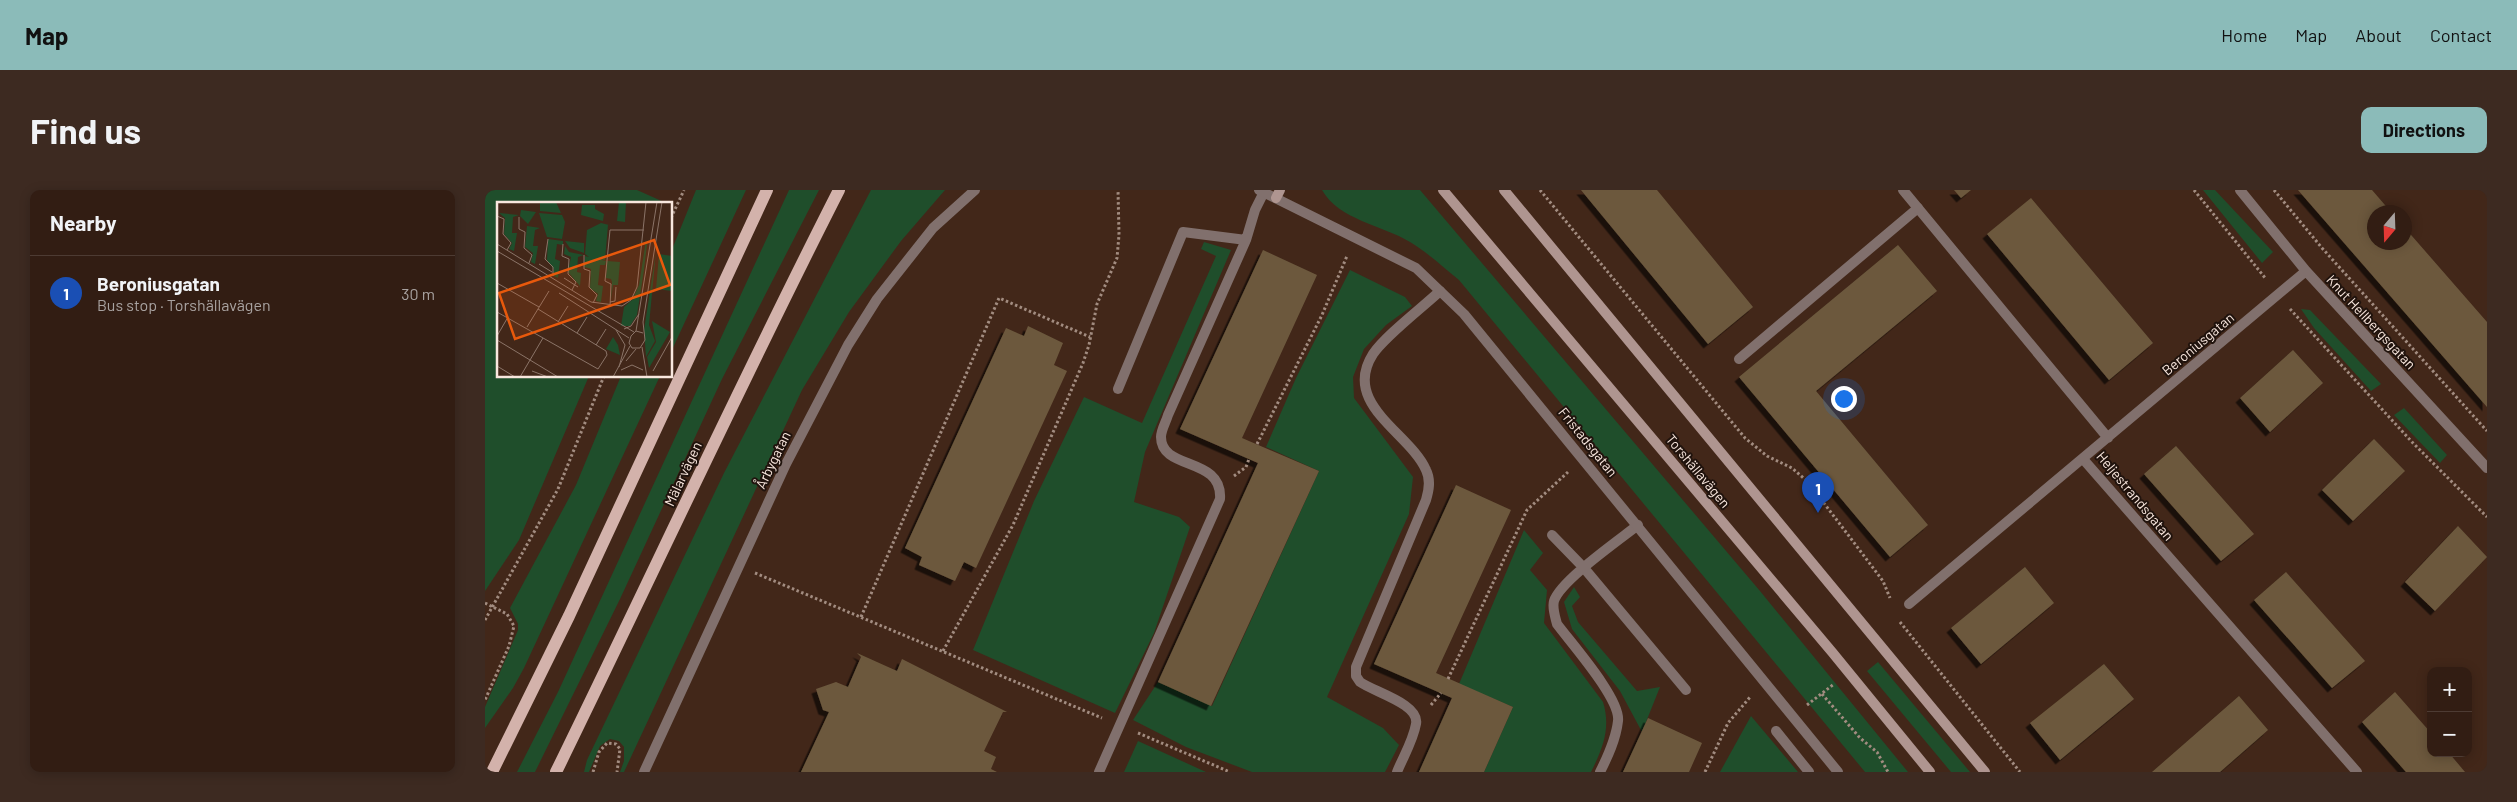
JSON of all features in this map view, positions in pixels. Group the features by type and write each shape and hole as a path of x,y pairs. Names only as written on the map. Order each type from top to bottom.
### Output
{"main road":[{"path":"493,772 574,607 767,190"},
{"name":"Mälarvägen","path":"557,772 632,618 759,347 839,190"},
{"name":"Torshällavägen","path":"1443,190 1930,772"},
{"name":"Torshällavägen","path":"1504,190 1985,772"}],"street":[{"name":"Årbygatan","path":"644,772 785,464 848,345 877,299 933,228 975,190"},
{"name":"Heljestrandsgatan","path":"1903,190 2108,438 2083,459 2357,772"},
{"name":"Knut Hellbergsgatan","path":"2240,190 2306,271 2486,464"},
{"path":"1099,772 1219,499 1220,488 1216,479 1206,471 1169,454 1163,447 1161,437 1168,415 1246,240 1262,191"},
{"name":"Fristadsgatan","path":"1262,191 1278,194 1417,268 1464,314 1839,772"},
{"path":"1739,359 1918,208"},
{"path":"1118,388 1183,232 1246,240"},
{"name":"Beroniusgatan","path":"2108,438 2306,271"},
{"path":"1397,772 1416,724 1414,712 1406,705 1360,682 1356,676 1356,666 1427,500 1429,479 1421,461 1373,407 1366,385 1367,370 1377,350 1440,291"},
{"path":"1909,604 2083,459"},
{"path":"1600,772 1613,743 1618,715 1607,690 1557,624 1554,601 1559,591 1637,525"},
{"path":"1552,534 1585,568 1686,690"},
{"path":"1776,731 1809,772"}],"path":[{"path":"673,214 684,190"},
{"path":"943,651 1013,525 1083,363 1097,304 1117,258 1119,235 1118,190"},
{"path":"1540,190 1745,438 1767,456 1792,468 1808,482 1883,581 1891,603"},
{"path":"2195,190 2278,295 2411,442 2487,517"},
{"path":"2274,190 2335,262 2487,431"},
{"path":"1257,444 1322,315 1357,237"},
{"path":"861,617 999,298 1090,337"},
{"path":"485,620 558,489 603,378"},
{"path":"1448,679 1527,510 1583,459"},
{"path":"739,566 1230,772"},
{"path":"485,603 507,614 514,626 509,646 485,700"},
{"path":"1895,615 2020,772"},
{"path":"1794,717 1847,673"},
{"path":"1705,772 1728,723 1747,699 1768,684"},
{"path":"1822,694 1860,738 1877,752 1888,772"},
{"path":"593,772 599,752 607,743 616,744 620,750 617,772"}],"green space":[{"path":"485,190 637,190 664,202 497,202 497,378 588,378 519,540 485,591"},
{"path":"696,190 746,190 673,348 673,247"},
{"path":"789,190 819,190 722,379 620,599 535,772 517,772 558,692"},
{"path":"871,190 945,190 901,241 849,312 802,390 624,772 620,772 624,761 624,747 619,741 610,739 600,746 589,772 584,772 587,760 724,473"},
{"path":"1322,190 1420,190 1760,591 1908,772 1865,772 1459,280 1410,242 1362,221 1339,208"},
{"path":"2203,190 2215,190 2273,252 2262,263"},
{"path":"1204,242 1231,250 1145,452 1134,502 1179,517 1190,527 1154,633 1115,713 973,650 1034,501 1084,397 1142,423 1216,256 1201,249"},
{"path":"1350,270 1405,297 1412,306 1386,325 1364,349 1353,377 1354,398 1413,477 1409,514 1327,697 1383,728 1399,745 1385,772 1252,772 1186,747 1133,720 1158,682 1212,706 1319,471 1266,447 1296,378"},
{"path":"2301,309 2310,310 2381,384 2371,391 2314,328"},
{"path":"620,378 659,378 524,668 513,688 485,728 485,707 518,630 518,624 510,608 576,485"},
{"path":"2404,408 2447,455 2440,463 2394,415"},
{"path":"1524,530 1543,553 1530,570 1547,590 1544,623 1603,702 1606,721 1605,738 1591,772 1484,772 1513,707 1459,684"},
{"path":"1574,587 1580,597 1572,606 1578,622 1637,691 1660,687 1642,732 1620,691 1572,629 1564,602"},
{"path":"1878,662 1970,772 1951,772 1867,671"},
{"path":"1751,716 1798,772 1720,772"},
{"path":"1138,741 1206,772 1124,772"}],"building":[{"path":"1581,190 1657,190 1753,307 1708,344"},
{"path":"1954,190 1971,190 1961,198"},
{"path":"2298,190 2372,190 2385,205 2367,205 2367,250 2412,250 2412,236 2487,322 2487,407"},
{"path":"2031,198 2153,343 2109,380 1987,234"},
{"path":"1898,245 1937,291 1816,391 1928,525 1890,557 1739,377"},
{"path":"1263,250 1317,275 1242,438 1319,471 1211,706 1158,682 1258,463 1180,429"},
{"path":"1028,326 1063,343 1054,365 1067,371 976,568 964,562 955,581 919,565 922,557 905,548 1006,328 1024,336"},
{"path":"2293,350 2323,383 2270,432 2240,398"},
{"path":"2374,439 2405,471 2353,521 2322,490"},
{"path":"2176,446 2254,534 2221,561 2144,474"},
{"path":"1456,485 1511,510 1436,673 1513,707 1484,772 1419,772 1452,698 1374,664"},
{"path":"2458,526 2487,557 2435,611 2405,582"},
{"path":"2025,567 2054,603 1981,664 1951,628"},
{"path":"2286,572 2365,661 2332,688 2254,600"},
{"path":"857,653 897,671 902,659 1007,712 1003,712 984,751 996,757 991,769 997,772 801,772 829,712 823,710 816,689 836,682 848,687 861,657"},
{"path":"2104,664 2134,699 2060,760 2030,723"},
{"path":"2395,692 2427,728 2427,757 2452,757 2465,772 2406,772 2362,722"},
{"path":"2239,696 2268,730 2220,772 2152,772"},
{"path":"1648,718 1702,743 1689,772 1623,772"}],"place":[{"name":"Beroniusgatan","path":"1818,513"}]}
